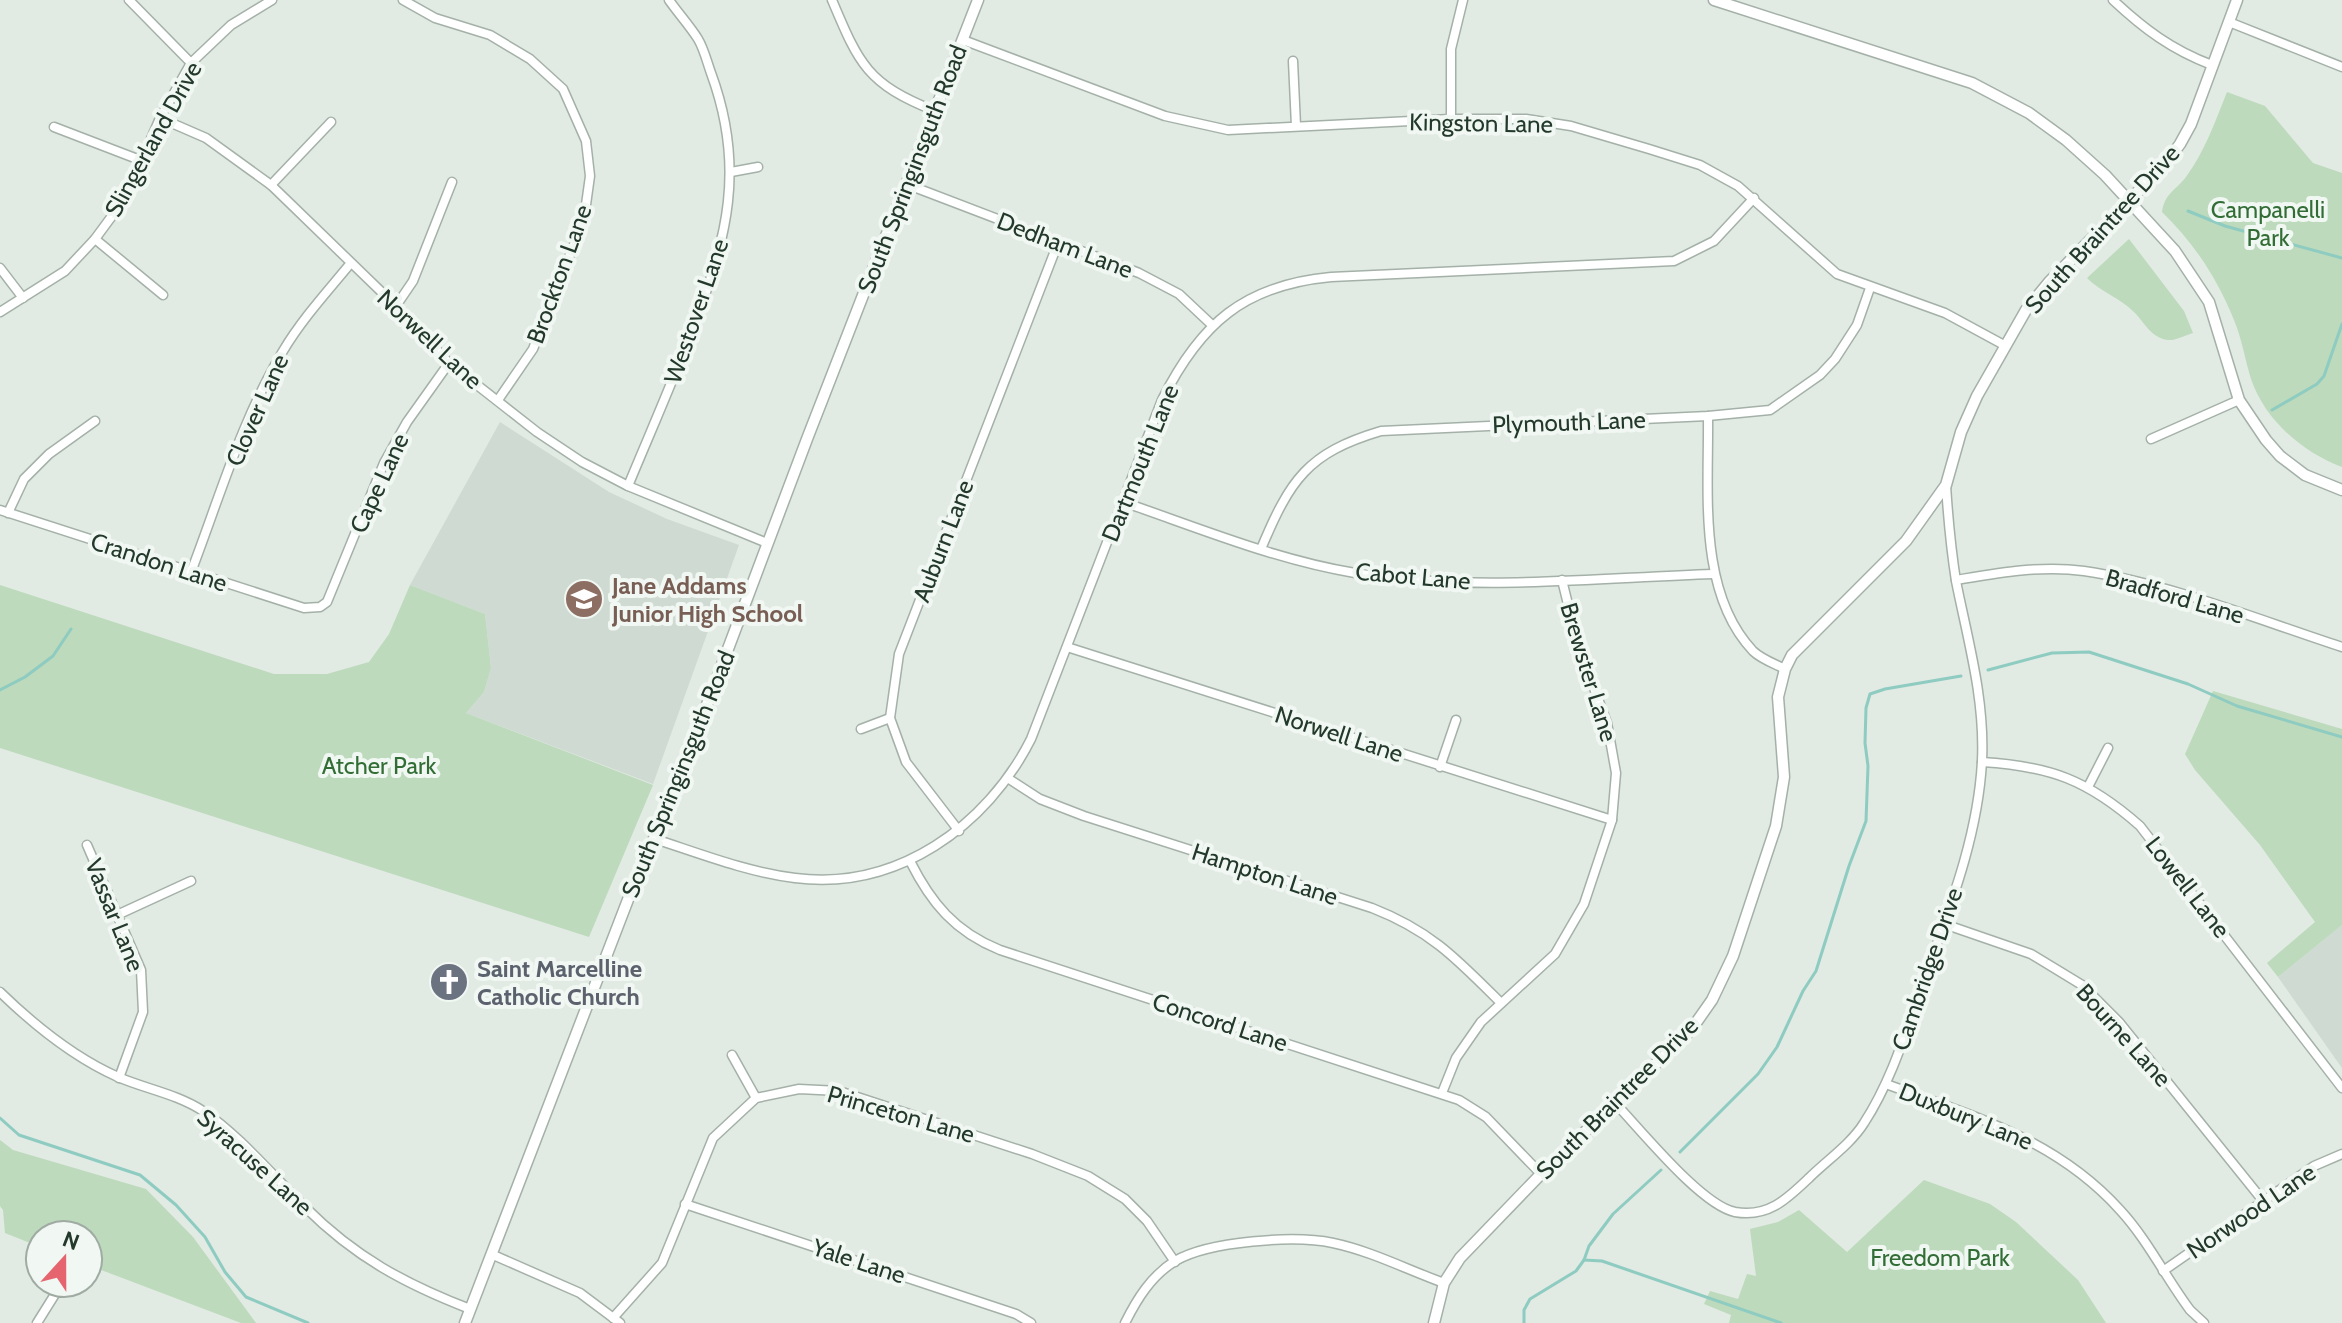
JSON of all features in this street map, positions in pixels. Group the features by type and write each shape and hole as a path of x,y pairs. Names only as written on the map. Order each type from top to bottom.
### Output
{"street":[{"path":"129,0 191,63"},
{"name":"Slingerland Drive","path":"0,312 65,271 95,239 126,197 160,118 191,63 231,25 272,0"},
{"name":"Brockton Lane","path":"403,0 435,18 490,35 530,59 563,89 586,141 590,176 584,219 533,349 498,400"},
{"name":"Westover Lane","path":"628,486 714,273 724,233 731,172 728,141 716,87 699,41 669,0"},
{"path":"832,0 852,47 867,70 900,97 935,111"},
{"name":"South Springinsguth Road","path":"465,1323 978,0"},
{"path":"1451,119 1451,49 1463,0"},
{"path":"1714,0 1959,78 2002,97 2066,140 2096,165 2175,251 2209,302 2239,400 2266,440 2280,456 2305,475 2342,490"},
{"path":"1751,12 1755,0"},
{"path":"2113,0 2162,42 2212,65"},
{"name":"South Braintree Drive","path":"1434,1323 1444,1283 1481,1233 1691,1030 1712,1000 1733,956 1780,808 1785,764 1778,697 1785,669 1802,643 1906,541 1946,485 1961,432 1977,396 2004,345 2050,281 2166,163 2180,144 2191,124 2237,0"},
{"path":"2229,22 2342,67"},
{"name":"Kingston Lane","path":"963,40 1165,116 1228,130 1451,119 1526,119 1571,126 1700,165 1720,174 1754,198 1837,274 1945,313 2004,345"},
{"path":"1293,61 1296,126"},
{"name":"Norwell Lane","path":"160,118 206,138 271,185 396,306 449,363 537,432 582,462 628,486 767,543"},
{"path":"271,185 331,122"},
{"path":"54,127 140,160"},
{"path":"731,172 758,167"},
{"path":"396,306 413,281 452,182"},
{"name":"Dedham Lane","path":"906,184 1163,285 1179,294 1212,325"},
{"name":"Dartmouth Lane","path":"655,839 748,869 795,878 853,876 910,861 959,831 1009,779 1031,739 1162,400 1177,370 1212,325 1258,295 1310,279 1674,261 1714,241 1754,198"},
{"path":"95,239 163,295"},
{"name":"Auburn Lane","path":"959,831 906,762 890,718 899,654 1058,243"},
{"name":"Clover Lane","path":"191,572 243,434 267,380 305,319 350,264"},
{"path":"0,268 23,298"},
{"name":"Plymouth Lane","path":"1261,549 1281,503 1312,465 1335,448 1381,431 1708,416 1770,410 1820,375 1835,359 1857,325 1870,288"},
{"name":"Cape Lane","path":"320,607 327,602 384,463 399,435 449,363"},
{"path":"2151,439 2239,400"},
{"path":"1708,416 1713,574 1741,635 1755,653 1785,669"},
{"path":"4,511 24,479 49,454 95,421"},
{"name":"Cambridge Drive","path":"1615,1103 1709,1199 1729,1210 1753,1213 1785,1201 1842,1147 1862,1126 1886,1084 1944,924 1973,824 1982,762 1980,705 1956,580 1946,485"},
{"name":"Cabot Lane","path":"1123,502 1261,549 1355,572 1436,583 1713,574"},
{"name":"Crandon Lane","path":"4,511 304,608 320,607"},
{"name":"Bradford Lane","path":"1956,580 2019,570 2082,571 2148,585 2342,647"},
{"name":"Brewster Lane","path":"1442,1093 1468,1037 1555,954 1584,904 1612,820 1616,773 1607,723 1578,645 1562,580"},
{"name":"Norwell Lane","path":"1067,647 1612,820"},
{"path":"861,729 890,718"},
{"path":"1440,767 1456,720"},
{"path":"2088,787 2108,748"},
{"name":"Lowell Lane","path":"1982,762 2042,769 2088,787 2124,811 2156,844 2342,1088"},
{"name":"Hampton Lane","path":"1009,779 1040,799 1084,816 1357,903 1406,922 1437,941 1501,1003"},
{"name":"Vassar Lane","path":"87,845 141,970 143,1012 119,1078"},
{"name":"Concord Lane","path":"910,861 938,909 964,932 990,946 1459,1100 1486,1117 1541,1174"},
{"path":"117,915 191,881"},
{"name":"Bourne Lane","path":"1944,924 2031,954 2082,985 2119,1022 2264,1202"},
{"name":"Syracuse Lane","path":"0,992 31,1022 77,1056 119,1078 170,1095 202,1110 361,1256 411,1284 470,1309"},
{"path":"491,1254 559,1282 594,1302 617,1320 662,1263 713,1138 756,1098 732,1055"},
{"name":"Duxbury Lane","path":"1886,1084 2012,1131 2076,1169 2122,1212 2190,1310 2204,1323"},
{"name":"Princeton Lane","path":"756,1098 799,1089 839,1091 1067,1166 1125,1199 1147,1221 1175,1262"},
{"name":"Norwood Lane","path":"2163,1271 2314,1166 2342,1154"},
{"name":"Yale Lane","path":"685,1204 1002,1309 1031,1323"},
{"path":"1125,1323 1148,1285 1175,1262 1222,1247 1265,1240 1334,1243 1444,1283"},
{"path":"37,1323 52,1299"}],"shaded area":[{"name":"Jane Addams Junior High School","path":"500,422 609,492 667,519 739,545 653,784 466,713 484,692 491,668 485,614 410,585"},
{"path":"2342,925 2342,1068 2278,977"}],"green space":[{"name":"Campanelli Park","path":"2227,92 2265,106 2313,163 2342,173 2342,467 2313,453 2275,421 2257,394 2237,327 2220,290 2204,262 2162,212 2168,196 2199,157"},
{"path":"2129,239 2184,311 2193,333 2177,339 2162,339 2129,307 2087,278"},
{"name":"Atcher Park","path":"0,585 274,674 327,674 369,662 389,634 410,585 485,614 491,668 484,692 466,713 653,785 589,937 0,748"},
{"path":"2213,691 2342,729 2342,925 2278,977 2267,963 2315,922 2260,845 2195,770 2185,754"},
{"path":"0,1140 13,1150 146,1189 193,1237 256,1323 241,1323 104,1271 104,1219 24,1219 24,1241 5,1233 0,1206"},
{"name":"Freedom Park","path":"1924,1180 1990,1204 2016,1222 2078,1280 2106,1323 1729,1323 1731,1315 1704,1304 1710,1291 1738,1299 1747,1274 1756,1276 1750,1229 1778,1222 1799,1210 1847,1252"}],"waterway":[{"path":"2188,211 2225,226 2342,258"},
{"path":"2272,410 2317,384 2324,376 2342,324"},
{"path":"0,690 25,677 53,656 71,629"},
{"path":"1988,670 2052,653 2089,652 2188,684 2237,706 2342,737"},
{"path":"1680,1152 1758,1074 1777,1047 1803,991 1816,971 1866,821 1866,708 1870,694 1961,676"},
{"path":"0,1118 19,1135 140,1175 176,1205 205,1237 225,1272 246,1297 308,1323"},
{"path":"1524,1323 1524,1310 1530,1299 1576,1271 1589,1246 1613,1214 1661,1170"},
{"path":"1584,1260 1602,1261 1781,1323"}],"place":[{"name":"Jane Addams Junior High School","path":"584,599"},
{"name":"Saint Marcelline Catholic Church","path":"449,982"}]}
